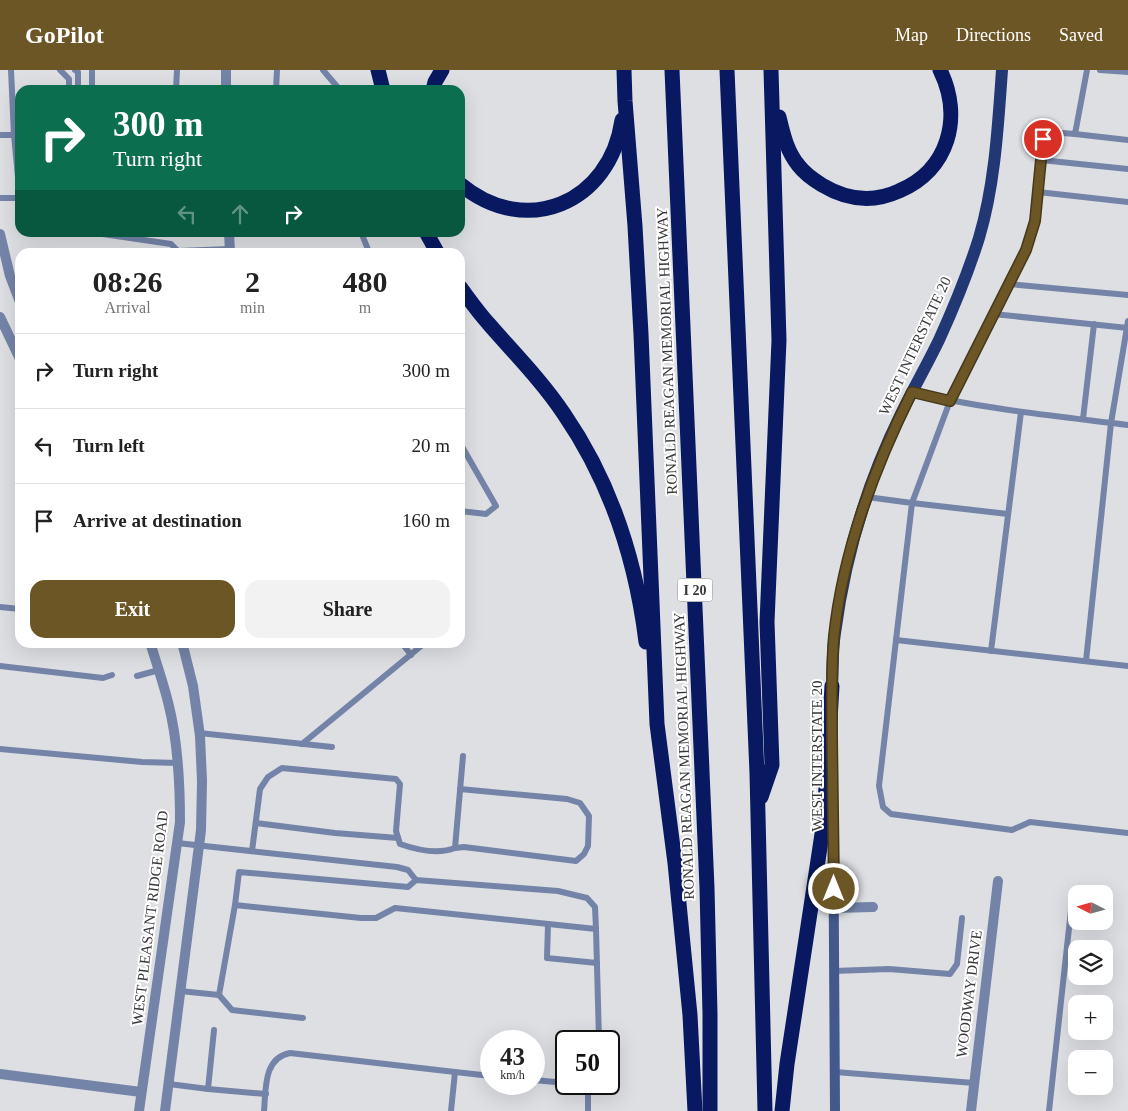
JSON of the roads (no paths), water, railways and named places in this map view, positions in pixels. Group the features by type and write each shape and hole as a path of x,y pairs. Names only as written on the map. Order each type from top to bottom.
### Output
{"highway":[{"path":"378,70 382,85"},
{"path":"384,70 384,85"},
{"path":"434,85 442,70"},
{"path":"624,70 640,306 657,724"},
{"name":"RONALD REAGAN MEMORIAL HIGHWAY","path":"672,70 707,888 710,1111"},
{"path":"727,70 758,805 765,1111"},
{"path":"758,805 772,765 767,622 779,340 772,70"},
{"path":"772,70 778,110 786,144 798,166 813,180 833,192 852,198 869,199 889,196 918,182 930,171 943,152 951,127 952,106 947,84 940,70"},
{"path":"465,188 476,197 492,205 515,210 538,210 561,204 579,196 597,180 611,160 620,134 625,101"},
{"path":"429,237 435,248"},
{"path":"465,293 559,406 586,450 624,536 635,579 644,629 675,863 693,1049 695,1111"},
{"path":"782,1111 787,1064 824,821 832,686"}],"main road":[{"name":"WEST INTERSTATE 20","path":"835,1111 832,686 834,635 843,583 866,496 900,415 938,341 959,294 979,237 990,193 1002,72"}],"street":[{"path":"226,70 226,85"},
{"path":"0,234 15,289"},
{"path":"0,317 15,348"},
{"name":"WEST PLEASANT RIDGE ROAD","path":"139,1111 180,822 178,763 169,704 152,648"},
{"path":"165,1111 201,830 202,781 199,732 192,686 183,648"},
{"name":"WOODWAY DRIVE","path":"971,1111 998,881"},
{"path":"834,908 873,907"},
{"path":"0,1074 142,1092"}],"lane":[{"path":"15,124 11,70 19,70"},
{"path":"60,70 69,79 69,85"},
{"path":"75,70 78,72 78,85"},
{"path":"92,70 92,85"},
{"path":"176,85 177,70"},
{"path":"276,85 277,70"},
{"path":"323,70 336,85"},
{"path":"1075,134 1086,70"},
{"path":"1100,70 1128,72"},
{"path":"1128,140 1049,132 1043,139 1035,221 1026,250 950,401 912,503 879,786 882,807 891,814 1012,830 1030,822 1128,833"},
{"path":"0,135 15,138"},
{"path":"1041,160 1128,169"},
{"path":"1038,192 1128,202"},
{"path":"0,198 15,198"},
{"path":"123,237 171,244 175,248"},
{"path":"1009,284 1128,295"},
{"path":"993,314 1128,326 1111,423 1086,662"},
{"path":"1083,419 1094,324"},
{"path":"912,392 950,401 1021,412 1128,425"},
{"path":"991,651 1021,412"},
{"path":"465,452 496,506 486,514 465,512"},
{"path":"866,496 1008,514"},
{"path":"0,607 15,608"},
{"path":"896,640 1128,666"},
{"path":"405,648 410,655"},
{"path":"302,744 419,648"},
{"path":"0,666 103,678 112,675"},
{"path":"137,676 159,670"},
{"path":"199,732 332,747"},
{"path":"0,749 142,762 178,763"},
{"path":"455,848 463,756"},
{"path":"252,851 260,789 268,777 282,768 396,779 400,784 396,831 398,838 400,844 420,851 448,851 464,847 576,861 584,854 588,846 589,816 580,803 567,799 460,789"},
{"path":"256,822 335,833 398,838"},
{"path":"177,843 398,867 408,870 416,880 558,891 587,898 595,907 599,1030"},
{"path":"219,995 239,872 408,888 416,880"},
{"path":"235,905 361,918 376,918 395,908 596,929"},
{"path":"834,971 889,970 950,974 957,964 962,918"},
{"path":"548,924 547,958 597,962"},
{"path":"1049,1111 1069,930"},
{"path":"180,991 219,995 232,1010 303,1018"},
{"path":"208,1089 214,1030"},
{"path":"264,1111 266,1082 272,1065 278,1057 290,1053 480,1075"},
{"path":"451,1111 455,1072"},
{"path":"835,1072 974,1083"},
{"path":"169,1084 266,1094"},
{"path":"588,1095 588,1111"}]}
